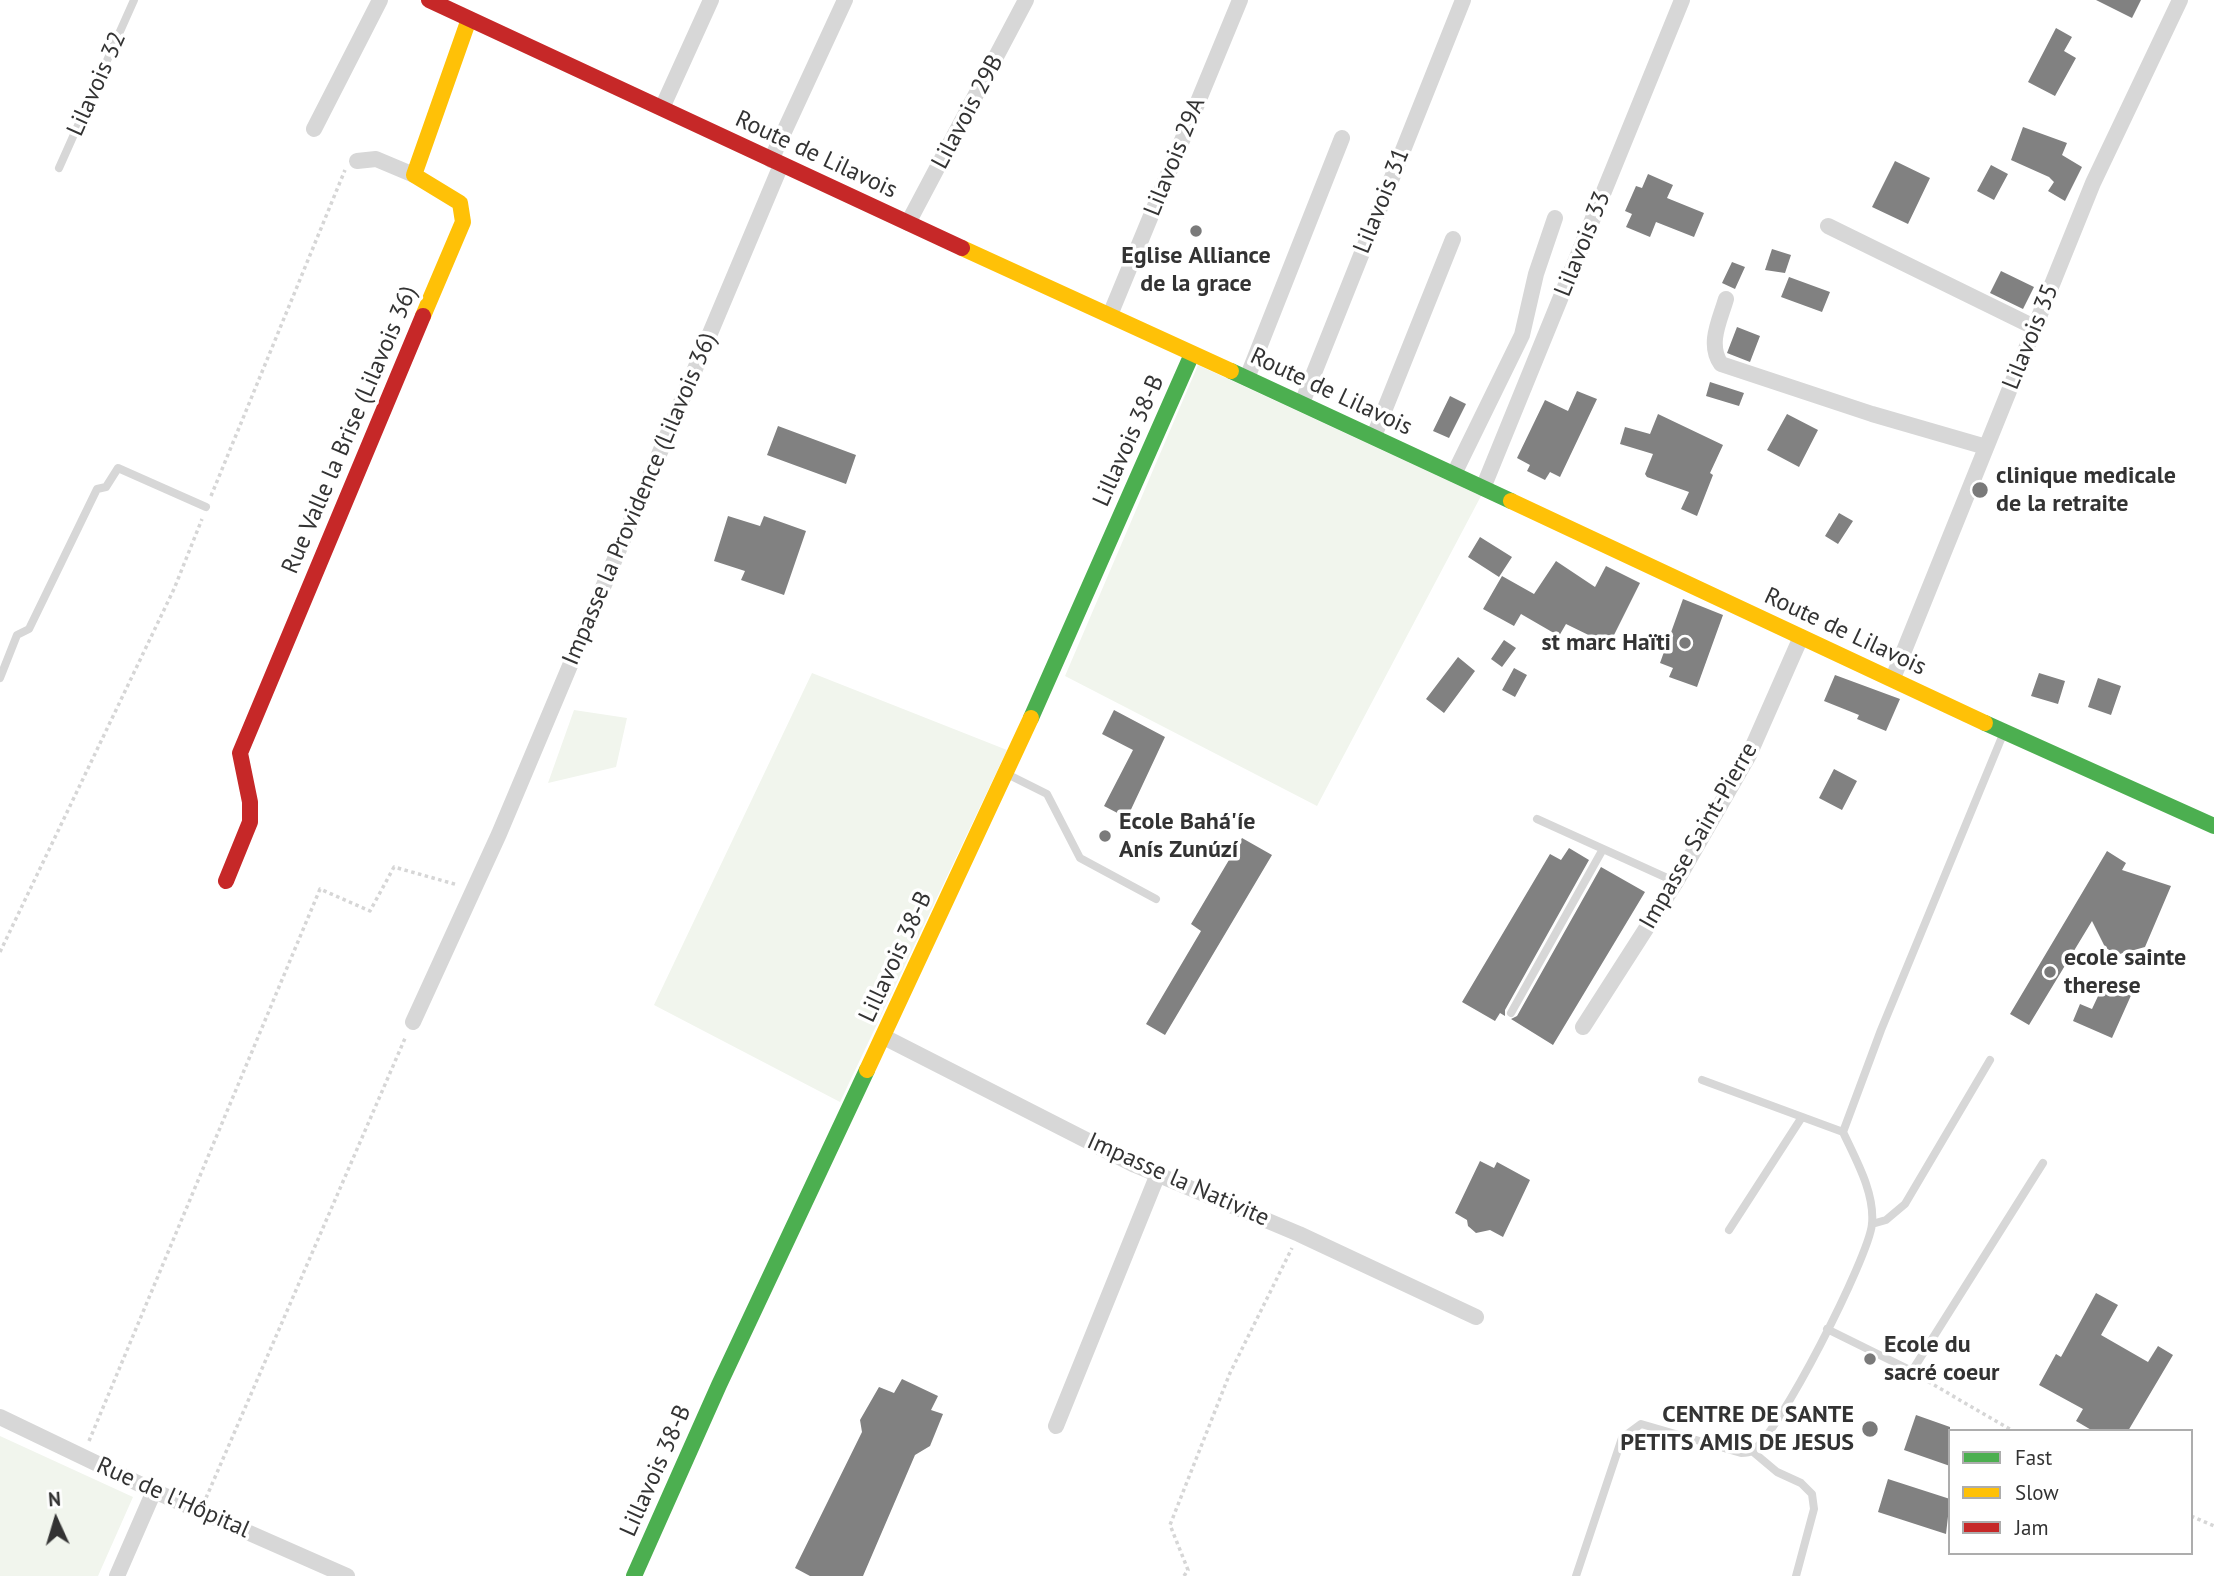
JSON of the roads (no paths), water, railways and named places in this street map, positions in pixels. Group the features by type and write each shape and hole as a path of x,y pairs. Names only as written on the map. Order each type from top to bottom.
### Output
{"street":[{"path":"314,129 380,0"},
{"name":"Route de Lilavois","path":"429,0 1192,354 1302,402 2004,732 2214,826"},
{"path":"662,108 711,0"},
{"name":"Impasse la Providence (Lilavois 36)","path":"412,1022 499,834 845,0"},
{"name":"Lilavois 29B","path":"908,223 1026,0"},
{"name":"Lilavois 29A","path":"1110,315 1240,0"},
{"name":"Lilavois 31","path":"1302,402 1463,0"},
{"name":"Lilavois 33","path":"1483,488 1682,0"},
{"name":"Lilavois 35","path":"1893,678 2092,183 2180,0"},
{"path":"357,161 376,159 414,175 469,19"},
{"path":"1247,378 1342,138"},
{"name":"Rue Valle la Brise (Lilavois 36)","path":"226,881 249,830 252,815 240,769 240,753 465,216 460,203 414,175"},
{"path":"1454,474 1522,335 1536,274 1555,218"},
{"path":"1828,226 2034,327"},
{"path":"1374,436 1453,239"},
{"path":"1726,299 1714,343 1714,354 1721,364 1872,414 1986,447"},
{"name":"Lillavois 38-B","path":"634,1576 719,1385 1006,774 1192,354"},
{"name":"Impasse Saint-Pierre","path":"1583,1027 1676,882 1749,755 1801,637"},
{"name":"Impasse la Nativite","path":"884,1037 1158,1174 1299,1234 1476,1317"},
{"path":"1056,1426 1158,1174"},
{"name":"Rue de l'Hôpital","path":"0,1417 154,1490 347,1576"},
{"path":"117,1576 154,1490"}],"lane":[{"name":"Lilavois 32","path":"59,168 134,0"},
{"path":"0,678 18,635 29,629 97,489 106,487 118,468 206,507"},
{"path":"1576,1576 1622,1438 1641,1424 1741,1454 1752,1451 1773,1427 1827,1329 1867,1246 1872,1224 1871,1203 1843,1132 1881,1030 2004,732"},
{"path":"1006,774 1047,794 1080,858 1156,900"},
{"path":"1538,819 1676,882"},
{"path":"1510,1013 1603,849"},
{"path":"1872,1224 1886,1220 1905,1204 1990,1060"},
{"path":"1702,1080 1843,1132"},
{"path":"1729,1230 1802,1117"},
{"path":"1827,1329 1912,1371 2043,1163"},
{"path":"1752,1451 1777,1472 1801,1483 1812,1494 1814,1509 1796,1576"}],"place":[{"name":"Eglise Alliance de la grace","path":"1196,231"},
{"name":"clinique medicale de la retraite","path":"1980,490"},
{"name":"st marc Haïti","path":"1685,643"},
{"name":"Ecole Bahá'íe Anís Zunúzí","path":"1105,836"},
{"name":"ecole sainte therese","path":"2050,972"},
{"name":"Ecole du sacré coeur","path":"1870,1359"},
{"name":"CENTRE DE SANTE PETITS AMIS DE JESUS","path":"1870,1429"}]}
